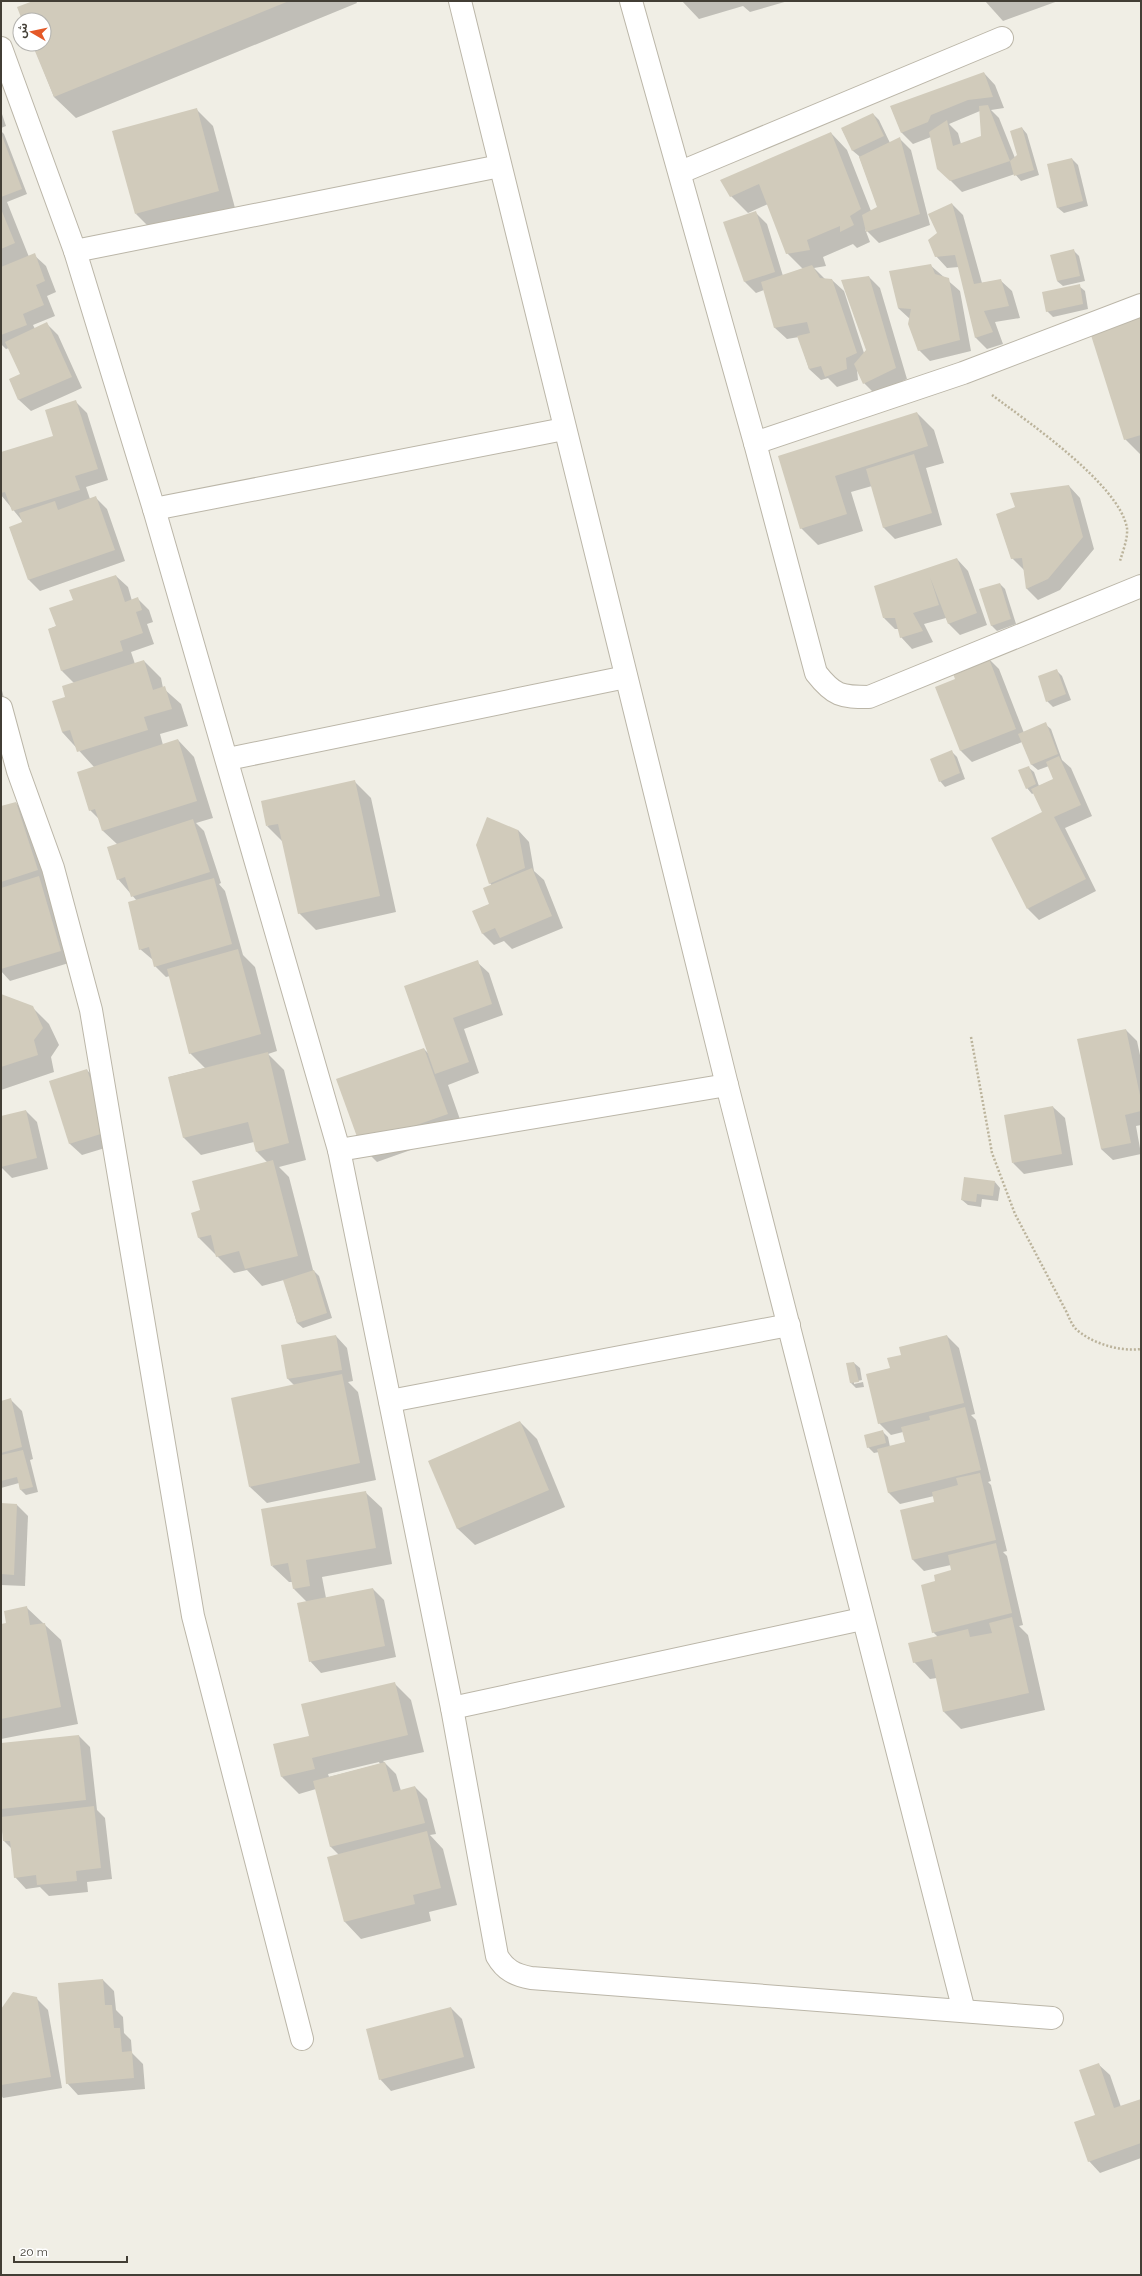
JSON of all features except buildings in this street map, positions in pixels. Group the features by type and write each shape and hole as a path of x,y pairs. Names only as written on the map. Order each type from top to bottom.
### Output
{"street":[{"path":"460,1 727,1085 862,1619 964,2011"},
{"path":"631,1 755,443 816,673 828,689 847,697 869,696 1141,586"},
{"path":"680,172 1002,38"},
{"path":"1,48 75,251 154,509 228,759 339,1150 452,1708 494,1946 502,1965 511,1972 531,1978 1052,2018"},
{"path":"75,251 500,166"},
{"path":"755,443 963,373 1141,305"},
{"path":"154,509 564,428"},
{"path":"228,759 626,677"},
{"path":"1,708 10,773 53,868 91,1010 193,1616 302,2039"},
{"path":"339,1150 727,1085"},
{"path":"390,1401 788,1325"},
{"path":"452,1708 862,1619"}],"path":[{"path":"963,373 1063,449 1103,487 1119,510 1127,528 1125,547 1108,599"},
{"path":"970,1037 992,1153 1015,1214 1074,1327 1090,1339 1130,1350 1141,1348"}]}
